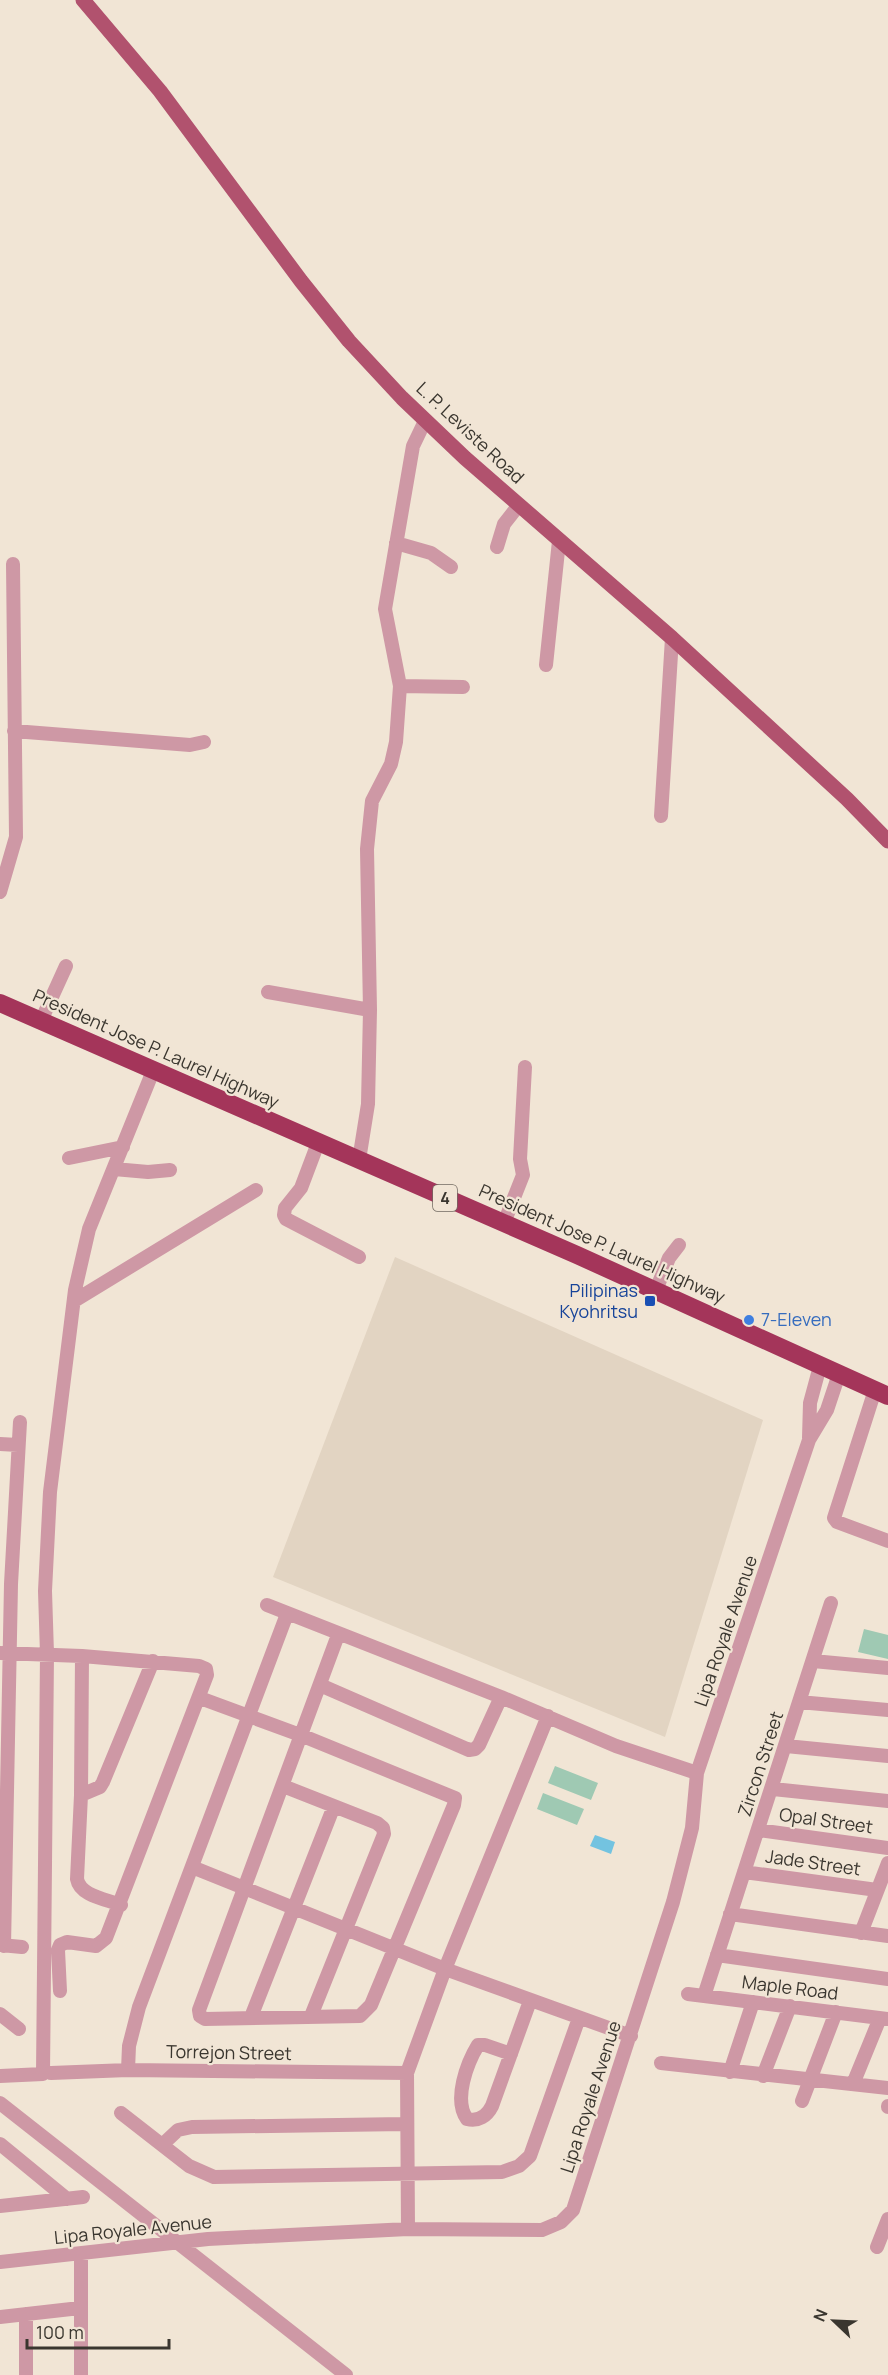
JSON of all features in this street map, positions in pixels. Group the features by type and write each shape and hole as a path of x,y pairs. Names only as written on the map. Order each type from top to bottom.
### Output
{"highway":[{"name":"President Jose P. Laurel Highway","path":"0,1003 656,1290 881,1393"}],"main road":[{"name":"L. P. Leviste Road","path":"83,0 160,91 301,281 349,341 425,421 672,638 847,799 888,841"}],"street":[{"path":"358,1160 368,1104 370,1010 367,849 372,801 391,764 396,742 400,686 385,609 413,446 425,421"},
{"path":"497,547 507,518 519,505"},
{"path":"546,665 559,541"},
{"path":"396,543 432,553 451,567"},
{"path":"0,892 16,837 13,564"},
{"path":"661,816 672,638"},
{"path":"400,686 463,687"},
{"path":"14,731 190,744 204,742"},
{"path":"41,1021 66,966"},
{"path":"268,992 370,1010"},
{"path":"504,1223 523,1172 520,1159 525,1067"},
{"path":"47,2073 45,1591 47,1532 74,1301 89,1229 153,1071"},
{"path":"318,1143 301,1188 285,1208 284,1215 286,1219 359,1257"},
{"path":"69,1158 123,1147"},
{"path":"114,1169 148,1172 170,1170"},
{"path":"74,1301 256,1190"},
{"path":"656,1290 669,1258 680,1245"},
{"name":"Lipa Royale Avenue","path":"809,1440 810,1403 820,1366"},
{"name":"Lipa Royale Avenue","path":"0,2262 177,2242 408,2229 542,2230 561,2222 573,2210 631,2036 685,1862 695,1804 697,1773 809,1440 827,1410 839,1374"},
{"path":"881,1393 834,1518 837,1522 888,1541"},
{"path":"20,1422 5,1584 2,1945 22,1947"},
{"path":"0,1444 18,1445"},
{"name":"Zircon Street","path":"704,1996 831,1603"},
{"path":"267,1605 338,1635 501,1697 616,1746 697,1773"},
{"path":"128,2070 129,2046 136,2017 287,1614"},
{"path":"200,1698 303,1736 455,1798 396,1948 366,2012 360,2016 205,2019 200,2016 199,2010 303,1736 338,1635"},
{"path":"4,1653 153,1661 206,1669 207,1675 121,1905 102,1943 96,1946 67,1942 60,1945 60,1990"},
{"path":"82,1656 78,1886 84,1892 121,1905"},
{"path":"81,1795 100,1787 103,1782 153,1661"},
{"path":"813,1661 888,1668"},
{"path":"320,1685 469,1750 475,1749 479,1744 501,1697"},
{"path":"799,1702 888,1710"},
{"path":"408,2229 405,2124 407,2073 445,1969 548,1716"},
{"path":"786,1746 888,1756"},
{"path":"283,1786 377,1823 383,1828 384,1834 311,2016"},
{"path":"772,1789 888,1801"},
{"path":"251,2017 334,1806"},
{"name":"Opal Street","path":"758,1830 888,1848"},
{"path":"861,1933 888,1863"},
{"path":"192,1867 445,1969 631,2036"},
{"name":"Jade Street","path":"744,1872 877,1890"},
{"path":"730,1914 888,1936"},
{"path":"717,1956 888,1978"},
{"name":"Maple Road","path":"688,1994 884,2018"},
{"path":"511,2054 485,2045 478,2045 462,2087 461,2098 467,2119 483,2118 489,2113 511,2054 530,2001"},
{"path":"730,2072 753,2002"},
{"path":"763,2076 790,2006"},
{"path":"802,2101 836,2012"},
{"path":"0,2014 19,2029"},
{"path":"121,2113 189,2166 214,2177 407,2176 502,2172 519,2166 530,2156 579,2018"},
{"path":"853,2084 884,2018"},
{"path":"661,2063 888,2088"},
{"name":"Torrejon Street","path":"0,2076 128,2070 407,2073"},
{"path":"0,2103 346,2375"},
{"path":"162,2145 178,2130 192,2127 405,2124"},
{"path":"0,2144 67,2199"},
{"path":"0,2206 83,2197"},
{"path":"877,2247 887,2223"},
{"path":"81,2254 81,2375"},
{"path":"0,2317 80,2308"},
{"path":"26,2314 26,2375"}],"shaded area":[{"name":"Pilipinas Kyohritsu","path":"395,1257 763,1420 665,1737 273,1577"}],"green space":[{"path":"864,1629 888,1635 888,1659 858,1652"},
{"path":"555,1766 598,1783 591,1800 548,1783"},
{"path":"543,1793 584,1809 577,1825 537,1809"}],"water":[{"path":"595,1835 615,1842 611,1854 590,1846"}],"place":[{"name":"Pilipinas Kyohritsu","path":"650,1301"},
{"name":"7-Eleven","path":"749,1320"}]}
